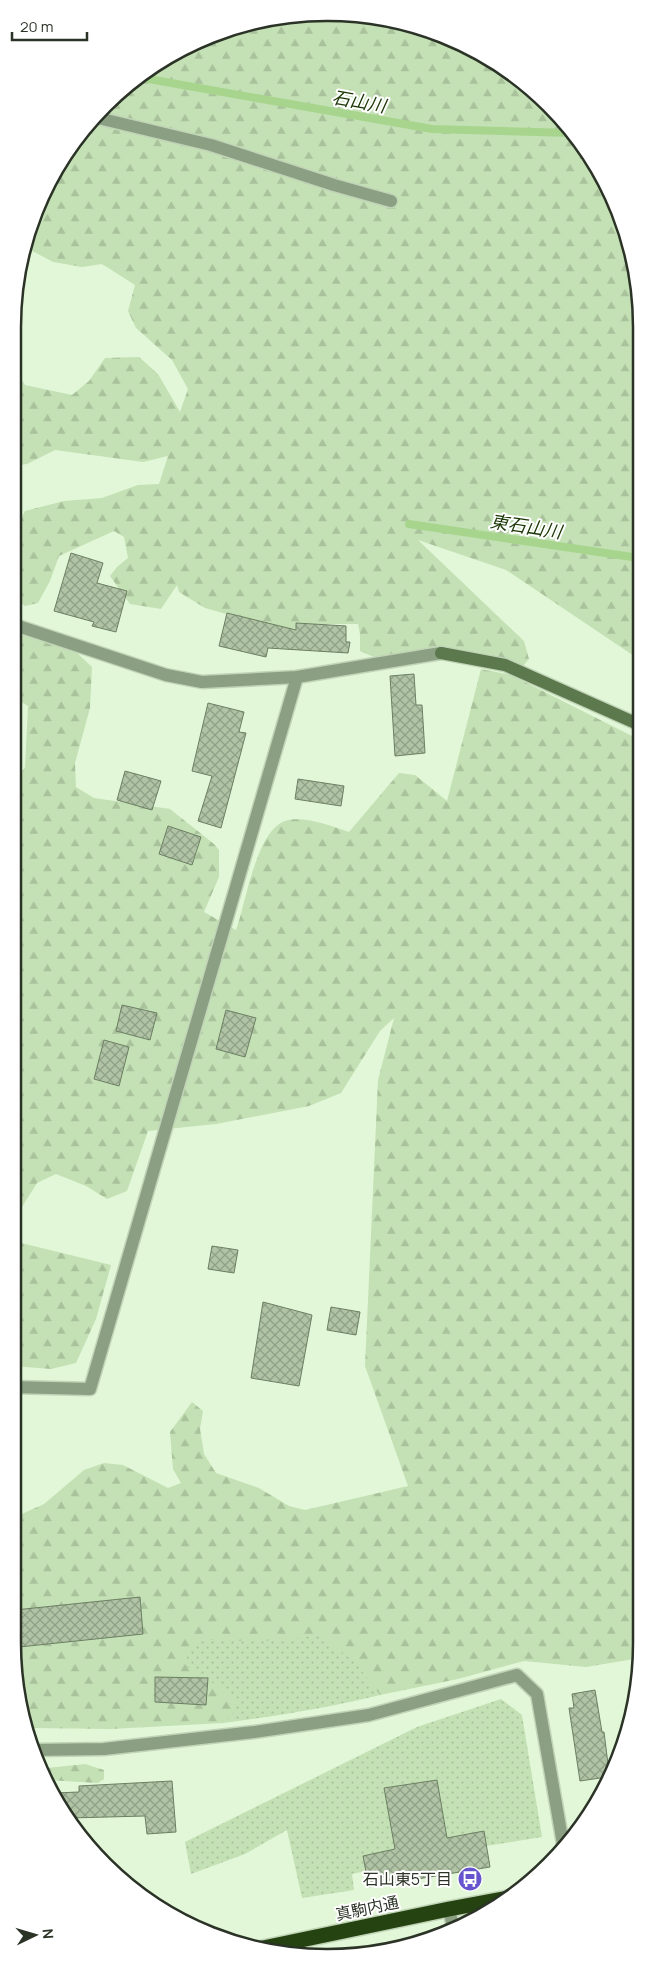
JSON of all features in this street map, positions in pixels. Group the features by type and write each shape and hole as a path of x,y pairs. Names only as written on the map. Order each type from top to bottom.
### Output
{"highway":[{"name":"真駒内通","path":"298,1947 449,1908 491,1901"}],"street":[{"path":"103,119 211,145 334,185 391,201"},
{"path":"21,627 166,675 202,682 297,677 442,653 505,665 633,722"},
{"path":"21,1387 90,1389 297,677"},
{"path":"41,1750 104,1750 254,1732 360,1716 517,1674 537,1694 562,1839"},
{"path":"449,1908 452,1922"}],"green space":[{"path":"307,22 347,22 387,27 425,37 480,62 497,73 529,97 557,125 581,157 601,192 617,229 627,267 633,327 633,655 506,570 418,540 524,641 529,659 522,667 487,656 376,658 360,651 358,624 331,624 283,630 205,608 179,592 177,585 161,609 130,604 110,576 128,558 124,537 114,531 59,556 50,581 38,603 25,606 21,603 21,519 25,511 64,501 102,498 138,485 159,484 168,456 143,462 55,450 27,464 21,465 21,379 25,385 72,395 89,381 105,358 139,357 158,374 180,412 188,389 172,360 136,328 128,311 135,285 102,264 82,267 53,262 31,250 37,229 53,192 62,174 84,141 125,97 141,84 174,62 210,45 229,37 267,27"},
{"path":"21,635 76,652 92,667 90,708 75,763 76,787 94,798 170,809 214,844 219,850 219,877 204,912 236,930 259,853 275,827 285,821 300,819 326,824 349,832 399,773 415,775 447,801 481,669 511,675 633,736 632,1659 586,1667 524,1661 458,1679 380,1695 355,1662 318,1634 275,1640 201,1640 187,1652 187,1667 238,1699 234,1712 223,1723 111,1729 34,1728 27,1703 22,1663 21,1514 44,1504 84,1470 104,1463 123,1465 168,1488 181,1483 173,1469 170,1432 192,1402 203,1411 200,1429 204,1454 216,1473 259,1488 289,1506 305,1510 408,1486 365,1366 378,1080 394,1018 380,1031 341,1093 309,1106 216,1124 148,1131 127,1191 107,1199 86,1186 56,1174 37,1183 21,1208 21,773 25,767 28,706 21,702"},
{"path":"21,1243 111,1265 96,1319 76,1363 51,1369 21,1367"},
{"path":"303,1628 328,1636 360,1661 380,1695 263,1718 223,1723 232,1704 184,1673 185,1637"},
{"path":"501,1699 522,1715 542,1837 486,1846 483,1831 447,1838 437,1780 384,1788 395,1849 363,1856 366,1871 352,1874 354,1890 302,1898 287,1830 245,1854 191,1874 185,1842 417,1727"},
{"path":"85,1764 104,1770 104,1779 98,1783 54,1780 48,1768"}],"building":[{"path":"71,553 103,563 97,583 127,591 116,632 92,626 94,622 54,611"},
{"path":"227,613 296,630 296,623 346,626 346,642 350,642 348,653 268,648 266,657 219,646"},
{"path":"414,674 416,705 422,705 425,753 395,756 390,676"},
{"path":"208,703 244,712 239,732 246,733 221,828 198,821 212,776 192,771"},
{"path":"125,771 161,781 152,810 117,800"},
{"path":"298,779 344,786 341,806 295,799"},
{"path":"168,826 201,837 192,865 159,854"},
{"path":"122,1005 157,1013 150,1040 116,1031"},
{"path":"226,1010 256,1018 245,1057 216,1049"},
{"path":"104,1040 129,1047 119,1086 94,1079"},
{"path":"212,1246 238,1250 234,1273 208,1269"},
{"path":"263,1302 312,1315 299,1386 251,1378"},
{"path":"331,1307 360,1312 356,1335 327,1330"},
{"path":"140,1597 143,1634 21,1647 21,1609"},
{"path":"155,1677 208,1678 206,1705 155,1702"},
{"path":"595,1690 602,1732 604,1732 608,1763 601,1778 580,1781 569,1708 574,1708 572,1694"},
{"path":"437,1780 447,1838 484,1831 490,1867 369,1887 363,1856 395,1849 384,1788"},
{"path":"172,1781 176,1832 147,1834 145,1816 76,1818 60,1793 79,1792 79,1786"}],"waterway":[{"name":"石山川","path":"148,79 432,129 563,133"},
{"name":"東石山川","path":"409,524 633,557"}],"place":[{"name":"石山東5丁目","path":"470,1879"}]}
